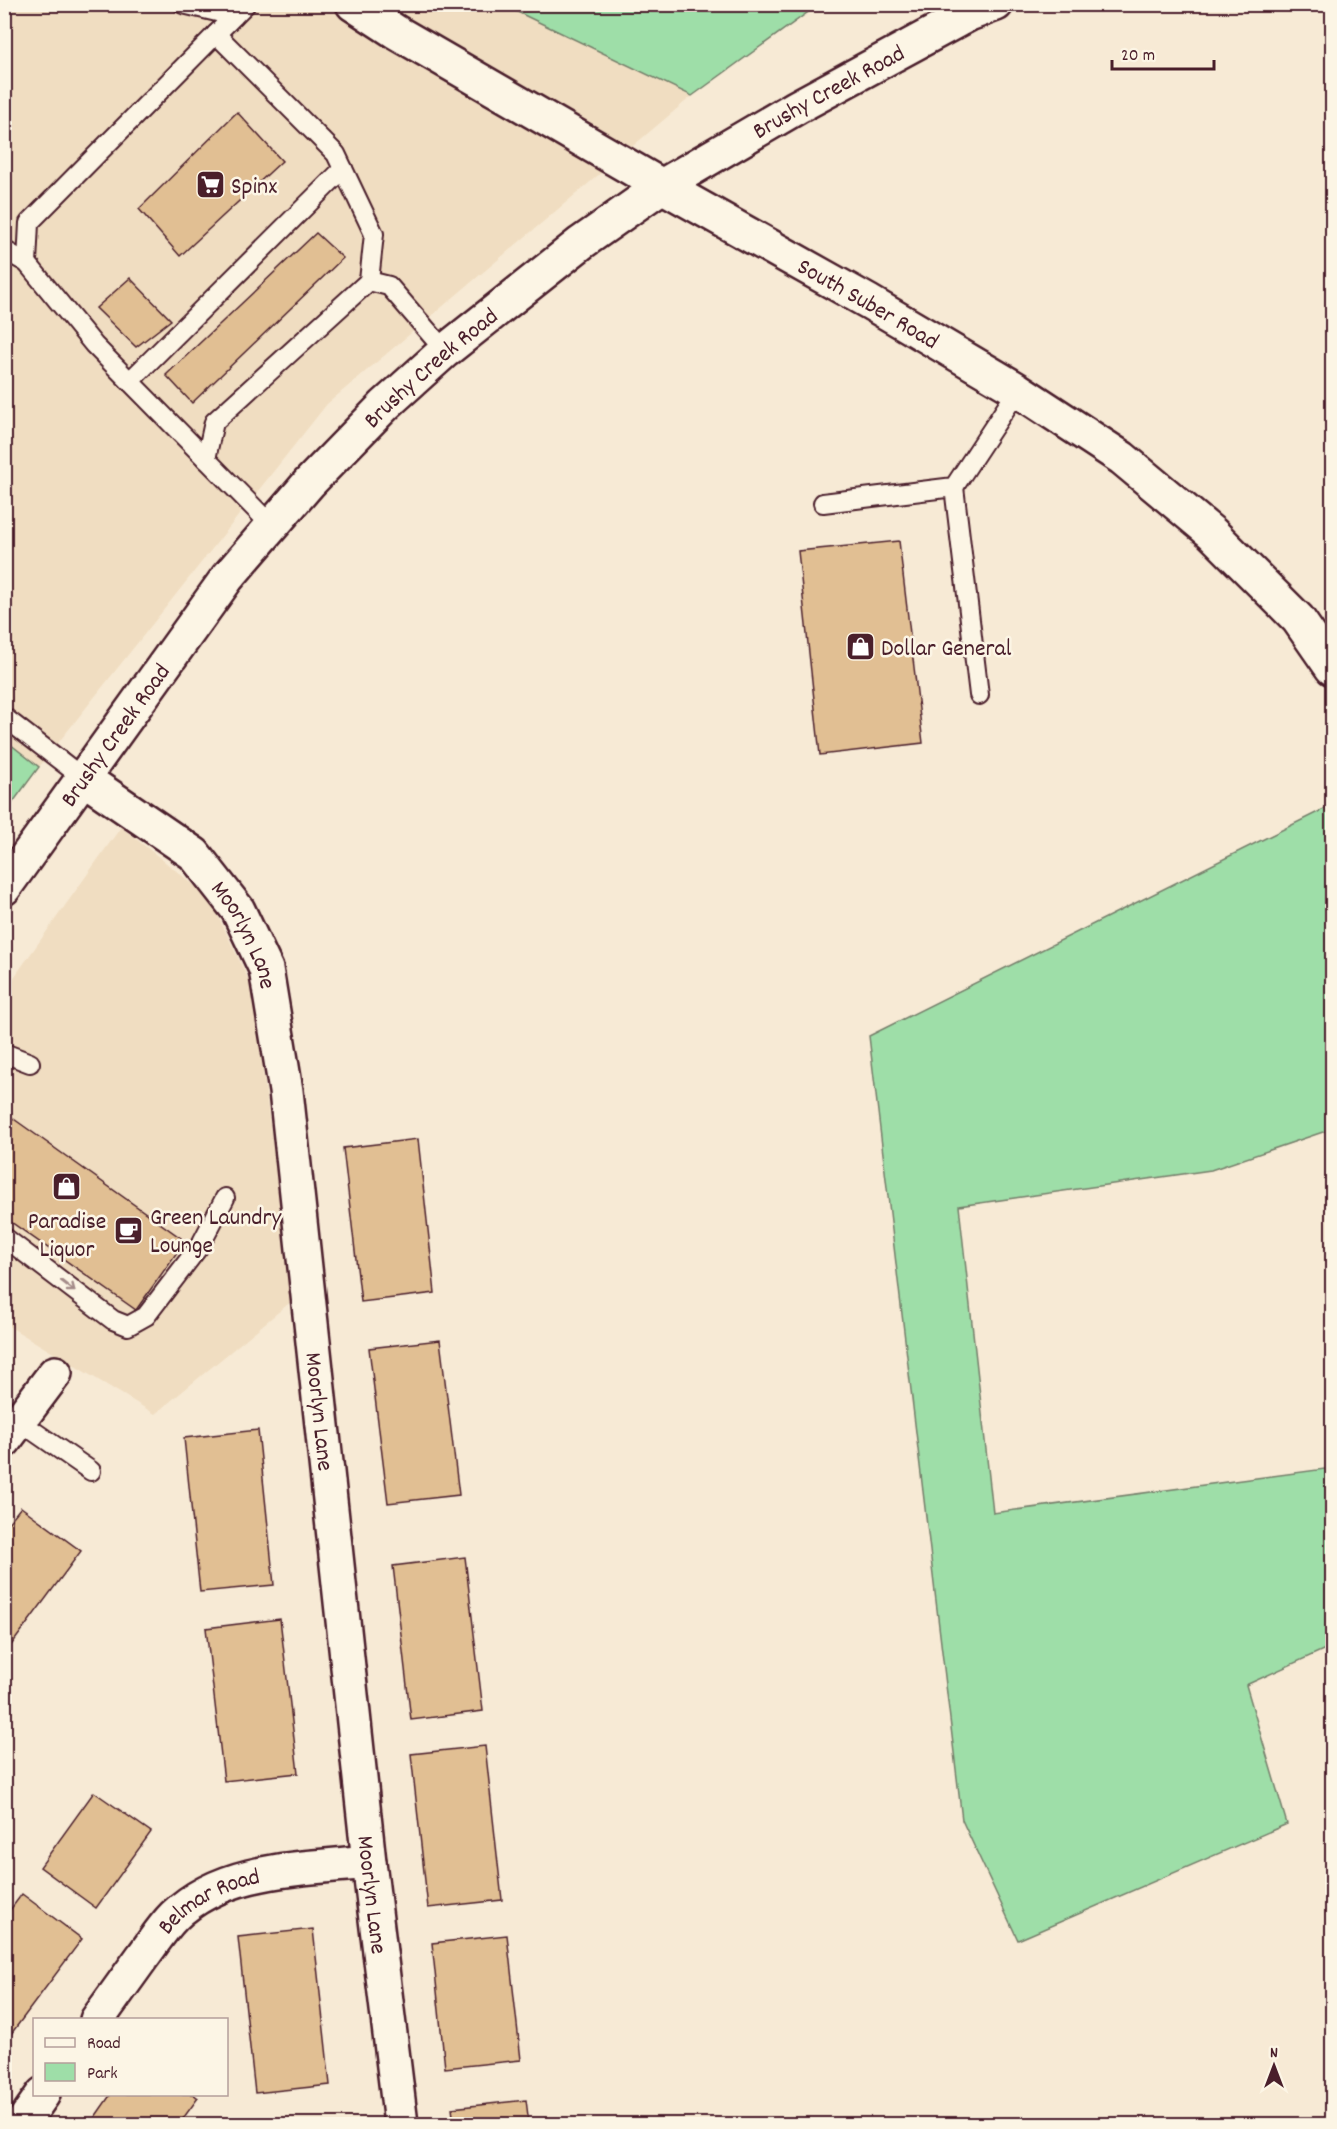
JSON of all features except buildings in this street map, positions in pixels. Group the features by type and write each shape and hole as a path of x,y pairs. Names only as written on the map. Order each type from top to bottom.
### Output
{"street":[{"name":"South Suber Road","path":"353,4 415,43 662,186 869,302 1018,390 1122,458 1212,533 1298,619 1332,668"},
{"name":"Brushy Creek Road","path":"4,888 227,578 309,483 385,405 445,351 581,243 662,186 797,107 969,14 996,4"},
{"name":"Moorlyn Lane","path":"83,778 194,854 238,910 266,969 286,1091 369,1862 401,2124"},
{"path":"12,1431 55,1373"},
{"name":"Belmar Road","path":"99,2018 173,1917 193,1900 214,1889 242,1879 278,1872 369,1862"},
{"path":"22,2124 43,2096"}],"lane":[{"path":"183,4 240,10"},
{"path":"27,263 29,223 240,10"},
{"path":"206,459 214,422 369,281 374,234 336,154 216,34"},
{"path":"130,381 343,169"},
{"path":"4,250 27,263 94,345 272,526"},
{"path":"369,281 389,286 445,351"},
{"path":"979,695 954,487 1018,390"},
{"path":"823,503 954,487"},
{"path":"4,717 83,778"},
{"path":"4,1053 30,1063"},
{"path":"4,1237 113,1320 128,1326 146,1316 201,1244 225,1198"},
{"path":"12,1431 91,1471"}],"shaded area":[{"path":"4,5 503,5 692,96 327,404 39,767 4,740"},
{"path":"121,827 209,897 252,987 293,1300 155,1414 5,1324 5,990"}],"green space":[{"path":"503,5 818,5 692,96"},
{"path":"5,740 39,767 4,813"},
{"path":"1332,805 1332,1129 1211,1170 959,1206 993,1513 1332,1468 1332,1646 1246,1685 1287,1824 1018,1940 962,1820 869,1036"}],"place":[{"name":"Spinx","path":"210,185"},
{"name":"Dollar General","path":"860,647"},
{"name":"Paradise Liquor","path":"67,1187"},
{"name":"Green Laundry Lounge","path":"129,1230"}]}
